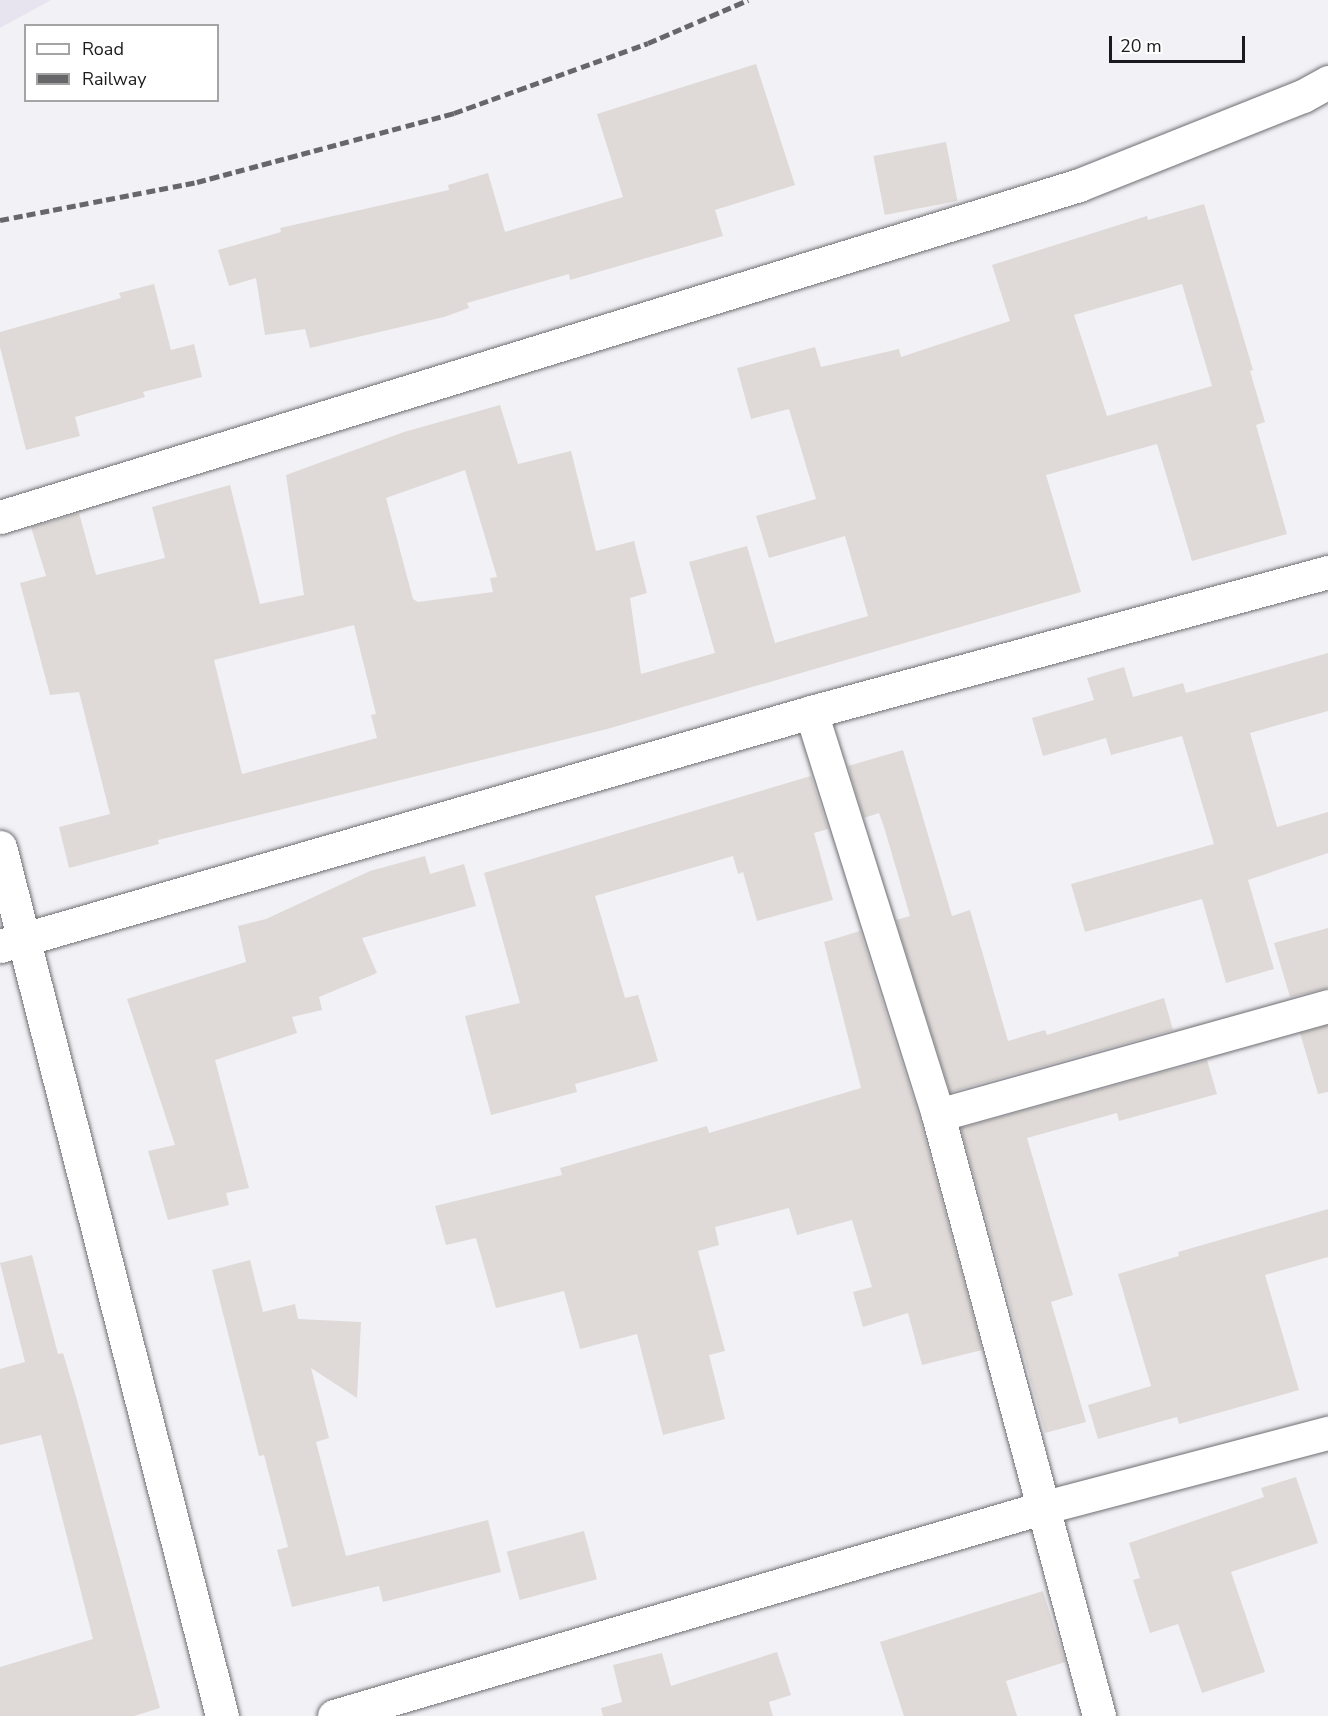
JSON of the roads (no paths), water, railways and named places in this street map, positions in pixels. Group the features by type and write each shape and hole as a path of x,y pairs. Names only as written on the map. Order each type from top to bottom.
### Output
{"street":[{"path":"0,517 1079,185 1303,96 1328,82"},
{"path":"12,942 811,712 1328,572"},
{"path":"811,712 938,1115 1045,1507 1099,1716"},
{"path":"0,847 12,942 222,1716"},
{"path":"938,1115 1328,1006"},
{"path":"334,1716 1045,1507 1328,1433"}],"railway":[{"path":"0,220 197,182 454,113 648,43 748,0"}]}
